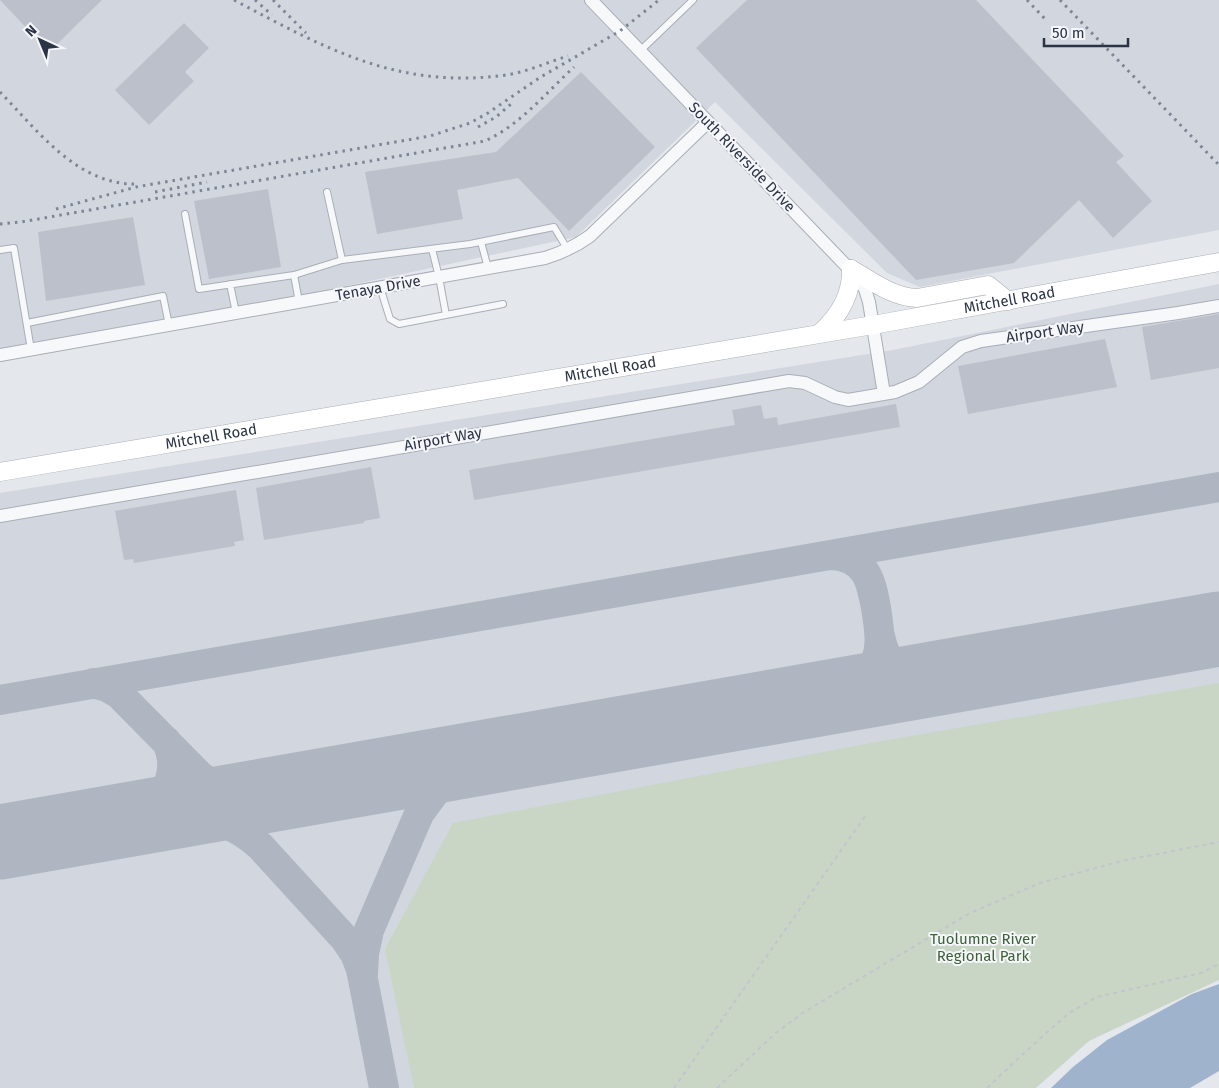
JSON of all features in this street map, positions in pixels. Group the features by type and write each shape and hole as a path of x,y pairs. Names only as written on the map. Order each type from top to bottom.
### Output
{"main road":[{"name":"Mitchell Road","path":"0,472 1008,302 1219,262"},
{"path":"820,333 831,323 846,300 851,270 888,291 902,296 916,298 988,286 1008,302"}],"street":[{"name":"South Riverside Drive","path":"591,0 851,270 867,294 873,325"},
{"name":"Tenaya Drive","path":"0,356 544,258 568,250 590,236 708,122"},
{"name":"Airport Way","path":"0,516 789,381 804,383 835,397 848,400 884,394 895,392 919,382 962,347 981,341 1219,306"},
{"path":"873,325 884,394"}],"lane":[{"path":"640,52 693,0"},
{"path":"328,192 342,260"},
{"path":"185,214 199,289 294,275 342,260 481,242 554,227 568,250"},
{"path":"481,242 488,268"},
{"path":"0,250 14,248 31,350"},
{"path":"432,249 446,315"},
{"path":"294,275 299,302"},
{"path":"230,284 236,313"},
{"path":"380,287 390,319 399,324 503,304"},
{"path":"27,323 163,296 169,325"}],"path":[{"path":"674,1088 866,815"},
{"path":"717,1088 777,1032 804,1012 970,913 1040,883 1122,861 1219,842"},
{"path":"988,1088 1069,1013 1097,996 1201,973 1219,964"}],"shaded area":[{"path":"0,0 1219,0 1219,230 920,287 887,273 715,102 576,237 0,360"},
{"path":"1219,284 1219,764 694,1088 0,1088 0,493 893,350"}],"green space":[{"name":"Tuolumne River Regional Park","path":"1219,683 1219,980 1089,1041 1036,1088 414,1088 385,949 453,823 876,742"}],"water":[{"path":"1219,984 1219,1071 1190,1088 1051,1088 1073,1067 1107,1040 1192,994"}],"building":[{"path":"0,0 102,0 49,52"},
{"path":"747,0 976,0 1124,156 1116,162 1152,201 1113,238 1079,200 1014,263 916,280 696,48"},
{"path":"184,23 209,48 185,72 194,81 149,125 115,90"},
{"path":"581,72 655,147 569,231 518,178 457,190 463,219 377,234 365,172 496,152"},
{"path":"268,189 281,267 209,279 194,201"},
{"path":"133,217 145,285 46,301 38,232"},
{"path":"1219,314 1219,368 1151,380 1142,327"},
{"path":"1105,339 1117,387 968,414 958,366"},
{"path":"896,404 900,427 474,500 469,470 735,425 732,410 761,405 764,419 777,417 778,425"},
{"path":"371,467 380,518 364,521 364,523 264,540 256,488"},
{"path":"236,490 244,540 234,542 235,546 134,563 133,559 124,560 115,511"}],"taxiway":[{"path":"0,700 1219,487"},
{"path":"830,555 853,560 866,574 873,592 880,637 878,654 869,672 855,686 837,696"},
{"path":"880,636 886,654 896,668 911,677 930,680"},
{"path":"93,683 107,687 119,694 208,782 241,795 270,795"},
{"path":"131,819 143,815 153,808 167,788 172,764 166,741"},
{"path":"363,974 364,954 369,930 419,814 435,792 451,778 468,767 495,755"},
{"path":"166,813 205,817 229,825 251,838 345,939 355,954 361,969 384,1088"}],"runway":[{"path":"0,842 1219,629"}],"railway":[{"path":"234,0 332,49 396,71 431,76 467,78 506,75 568,56"},
{"path":"255,0 272,15"},
{"path":"273,0 306,33"},
{"path":"56,209 136,187 430,136 470,123 539,78 620,31 659,0"},
{"path":"1027,0 1046,20"},
{"path":"1060,0 1219,165"},
{"path":"0,224 21,222 485,141 521,117 574,67"},
{"path":"0,92 45,139 78,166 96,176 116,182 138,184"},
{"path":"478,127 496,117 511,104"},
{"path":"155,192 207,182"}]}
